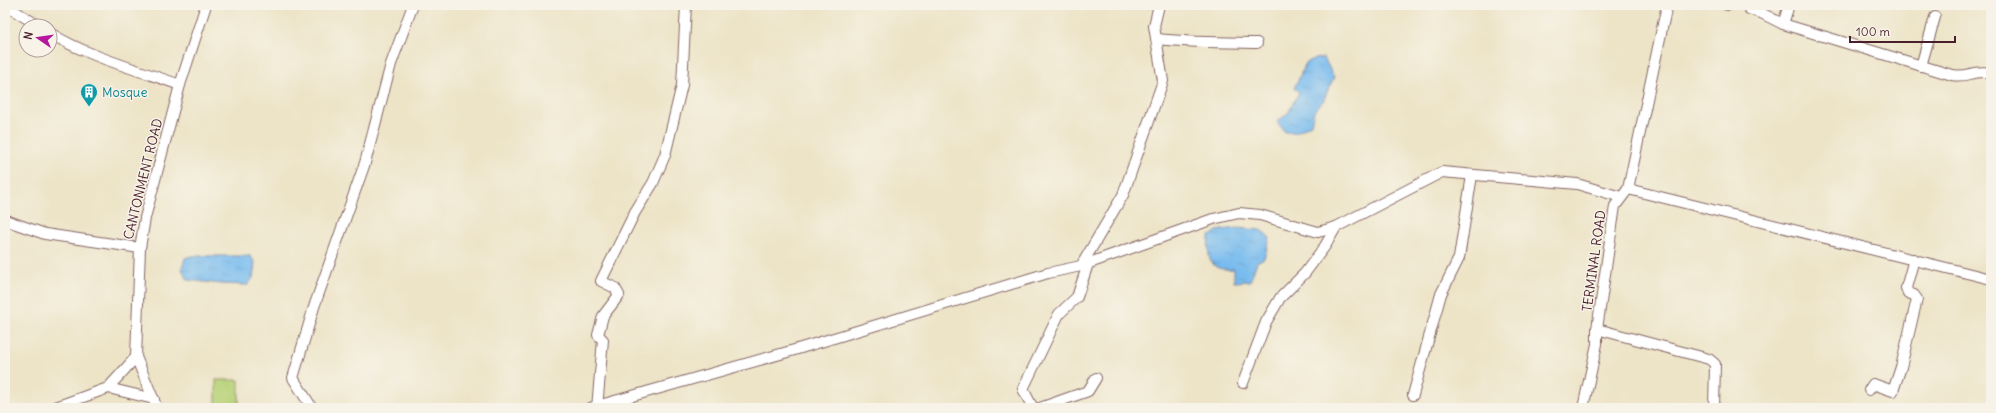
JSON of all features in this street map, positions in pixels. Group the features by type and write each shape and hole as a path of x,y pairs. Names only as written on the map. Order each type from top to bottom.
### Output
{"street":[{"path":"6,5 26,18"},
{"name":"CANTONMENT ROAD","path":"155,403 136,357 140,248 145,218 180,85 206,5"},
{"path":"312,408 294,378 316,300 365,163 391,64 413,5"},
{"path":"686,5 682,85 665,155 653,182 635,212 601,281 615,288 619,296 603,316 598,335 603,340 595,407 791,351 1048,273 1085,265 1213,219 1239,213 1260,215 1318,232 1336,226 1442,172 1577,184 1624,193 1914,259 1991,279"},
{"path":"1032,408 1023,389 1059,314 1077,297 1085,265 1123,195 1163,81 1158,39 1154,26 1159,5"},
{"name":"TERMINAL ROAD","path":"1583,408 1597,344 1597,329 1615,206 1624,193 1667,5"},
{"path":"1748,5 1749,9 1761,12 1783,24 1921,66 1962,77 1981,70 1991,73"},
{"path":"1783,24 1789,5"},
{"path":"1921,66 1935,17"},
{"path":"58,38 180,85"},
{"path":"1158,39 1185,42 1215,41 1257,44"},
{"path":"1413,395 1441,294 1459,258 1472,175"},
{"path":"5,220 45,234 140,248"},
{"path":"1243,383 1266,322 1280,298 1305,273 1325,246 1336,226"},
{"path":"1869,390 1873,384 1893,391 1901,367 1917,299 1914,295 1908,293 1906,288 1914,259"},
{"path":"1597,329 1709,359 1715,364 1714,408"},
{"path":"53,408 108,388 136,357"},
{"path":"1040,408 1088,392 1096,378"},
{"path":"108,388 155,403"}],"green space":[{"path":"216,380 239,380 239,408 216,408"}],"water":[{"path":"1324,58 1334,77 1323,101 1314,111 1311,124 1296,132 1285,132 1277,122 1288,113 1299,92 1294,88 1306,63 1314,59"},
{"path":"1235,228 1261,230 1270,238 1264,258 1257,262 1250,281 1234,282 1234,269 1219,268 1211,262 1209,257 1209,237 1217,231"},
{"path":"191,256 250,256 255,262 253,278 248,285 221,284 188,280 182,269 185,258"}],"place":[{"name":"Mosque","path":"89,107"}]}
